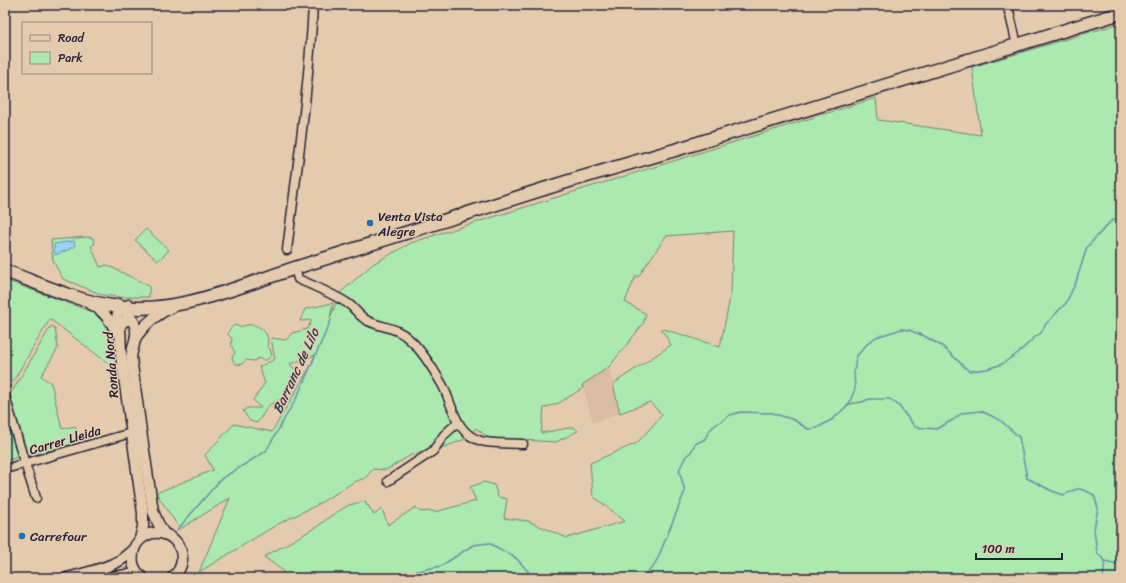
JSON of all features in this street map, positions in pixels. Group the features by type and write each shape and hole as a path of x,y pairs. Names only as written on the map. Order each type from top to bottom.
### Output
{"highway":[{"path":"5,271 97,303 123,308 168,306 192,301 566,182 1121,13"},
{"path":"5,266 62,287 98,298 141,303 185,298 290,270"}],"main road":[{"path":"72,295 97,307 104,313 115,329 120,343"},
{"path":"112,300 123,308 134,322"},
{"path":"136,337 146,324 157,314 192,301"},
{"path":"115,329 119,312 125,306 141,303"},
{"name":"Ronda Nord","path":"67,578 91,572 119,561 134,549 140,540 143,528 143,513 120,343 120,325 126,320 130,320 134,322 137,328 131,357 153,511 164,534 170,536 180,548 182,560 181,574 172,578"},
{"path":"140,540 151,533 164,534"},
{"path":"134,549 132,556 133,564 141,576"},
{"path":"108,578 126,575 141,576"}],"street":[{"path":"287,250 305,104 312,36 313,5"},
{"path":"1007,5 1017,45"},
{"path":"290,270 298,279 332,294 351,306 366,320 404,333 420,350 442,384 457,422 470,436 481,441 523,444"},
{"path":"5,396 36,498"},
{"path":"388,481 433,451 444,435 457,422"},
{"name":"Carrer Lleida","path":"5,469 131,433"}],"shaded area":[{"path":"609,367 620,413 593,423 582,385"}],"green space":[{"path":"1121,23 1121,578 286,578 282,570 264,557 318,526 332,515 349,505 365,501 374,515 382,509 388,525 416,507 420,512 435,512 476,501 470,487 484,482 494,485 498,497 507,499 504,518 528,521 567,538 625,521 593,496 590,463 637,443 662,415 650,402 620,413 613,384 671,345 661,328 720,347 731,293 733,231 666,236 638,277 636,275 625,302 646,314 643,324 609,367 582,385 583,388 559,403 544,408 541,433 574,427 578,431 556,442 489,438 476,428 465,439 439,449 425,450 411,455 386,470 373,469 365,478 354,482 317,505 278,524 199,572 230,498 180,529 156,493 213,470 205,455 234,424 272,432 310,367 315,355 290,364 297,372 284,397 269,405 257,423 250,421 243,411 247,408 261,408 253,400 265,383 259,367 275,359 271,338 286,340 292,333 307,329 312,320 300,321 305,309 333,303 330,318 340,293 373,264 411,243 876,98 878,120 981,135 972,67"},
{"path":"146,229 169,250 158,261 135,240"},
{"path":"88,237 93,238 95,244 91,246 100,267 107,265 149,286 149,297 119,297 103,295 63,279 53,261 51,240"},
{"path":"5,280 95,313 105,324 113,337 117,370 50,319 9,388 5,381"},
{"path":"235,325 240,327 251,325 261,328 267,336 267,347 270,349 272,355 266,360 259,358 254,361 246,360 242,364 234,363 232,358 235,352 231,342 232,338 228,333"},
{"path":"51,326 55,328 58,348 41,376 51,383 62,429 75,426 80,442 28,456 10,395"},
{"path":"5,413 18,457 5,461"}],"water":[{"path":"74,241 75,247 55,255 54,244"}],"waterway":[{"path":"642,578 653,567 658,558 685,491 679,470 686,456 691,452 695,444 705,439 709,431 714,426 730,415 741,412 772,413 794,420 808,429 817,428 833,419 849,404 855,389 854,373 856,357 867,344 876,337 902,329 924,336 942,346 969,371 987,369 1002,364 1018,353 1041,333 1045,325 1066,303 1076,282 1087,247 1111,221 1121,217"},
{"name":"Barranc de Lilo","path":"177,530 221,479 266,451 298,395 331,320"},
{"path":"849,404 862,402 869,399 890,399 898,405 915,427 936,429 953,420 962,413 981,411 1000,420 1019,437 1027,478 1052,491 1064,495 1076,489 1085,490 1094,495 1098,508 1094,529 1097,553 1105,561 1121,564"},
{"path":"400,578 413,572 441,566 473,545 489,543 516,558 534,578"},
{"path":"1103,578 1105,561"}],"place":[{"name":"Venta Vista Alegre","path":"370,223"},
{"name":"Carrefour","path":"22,536"}]}
